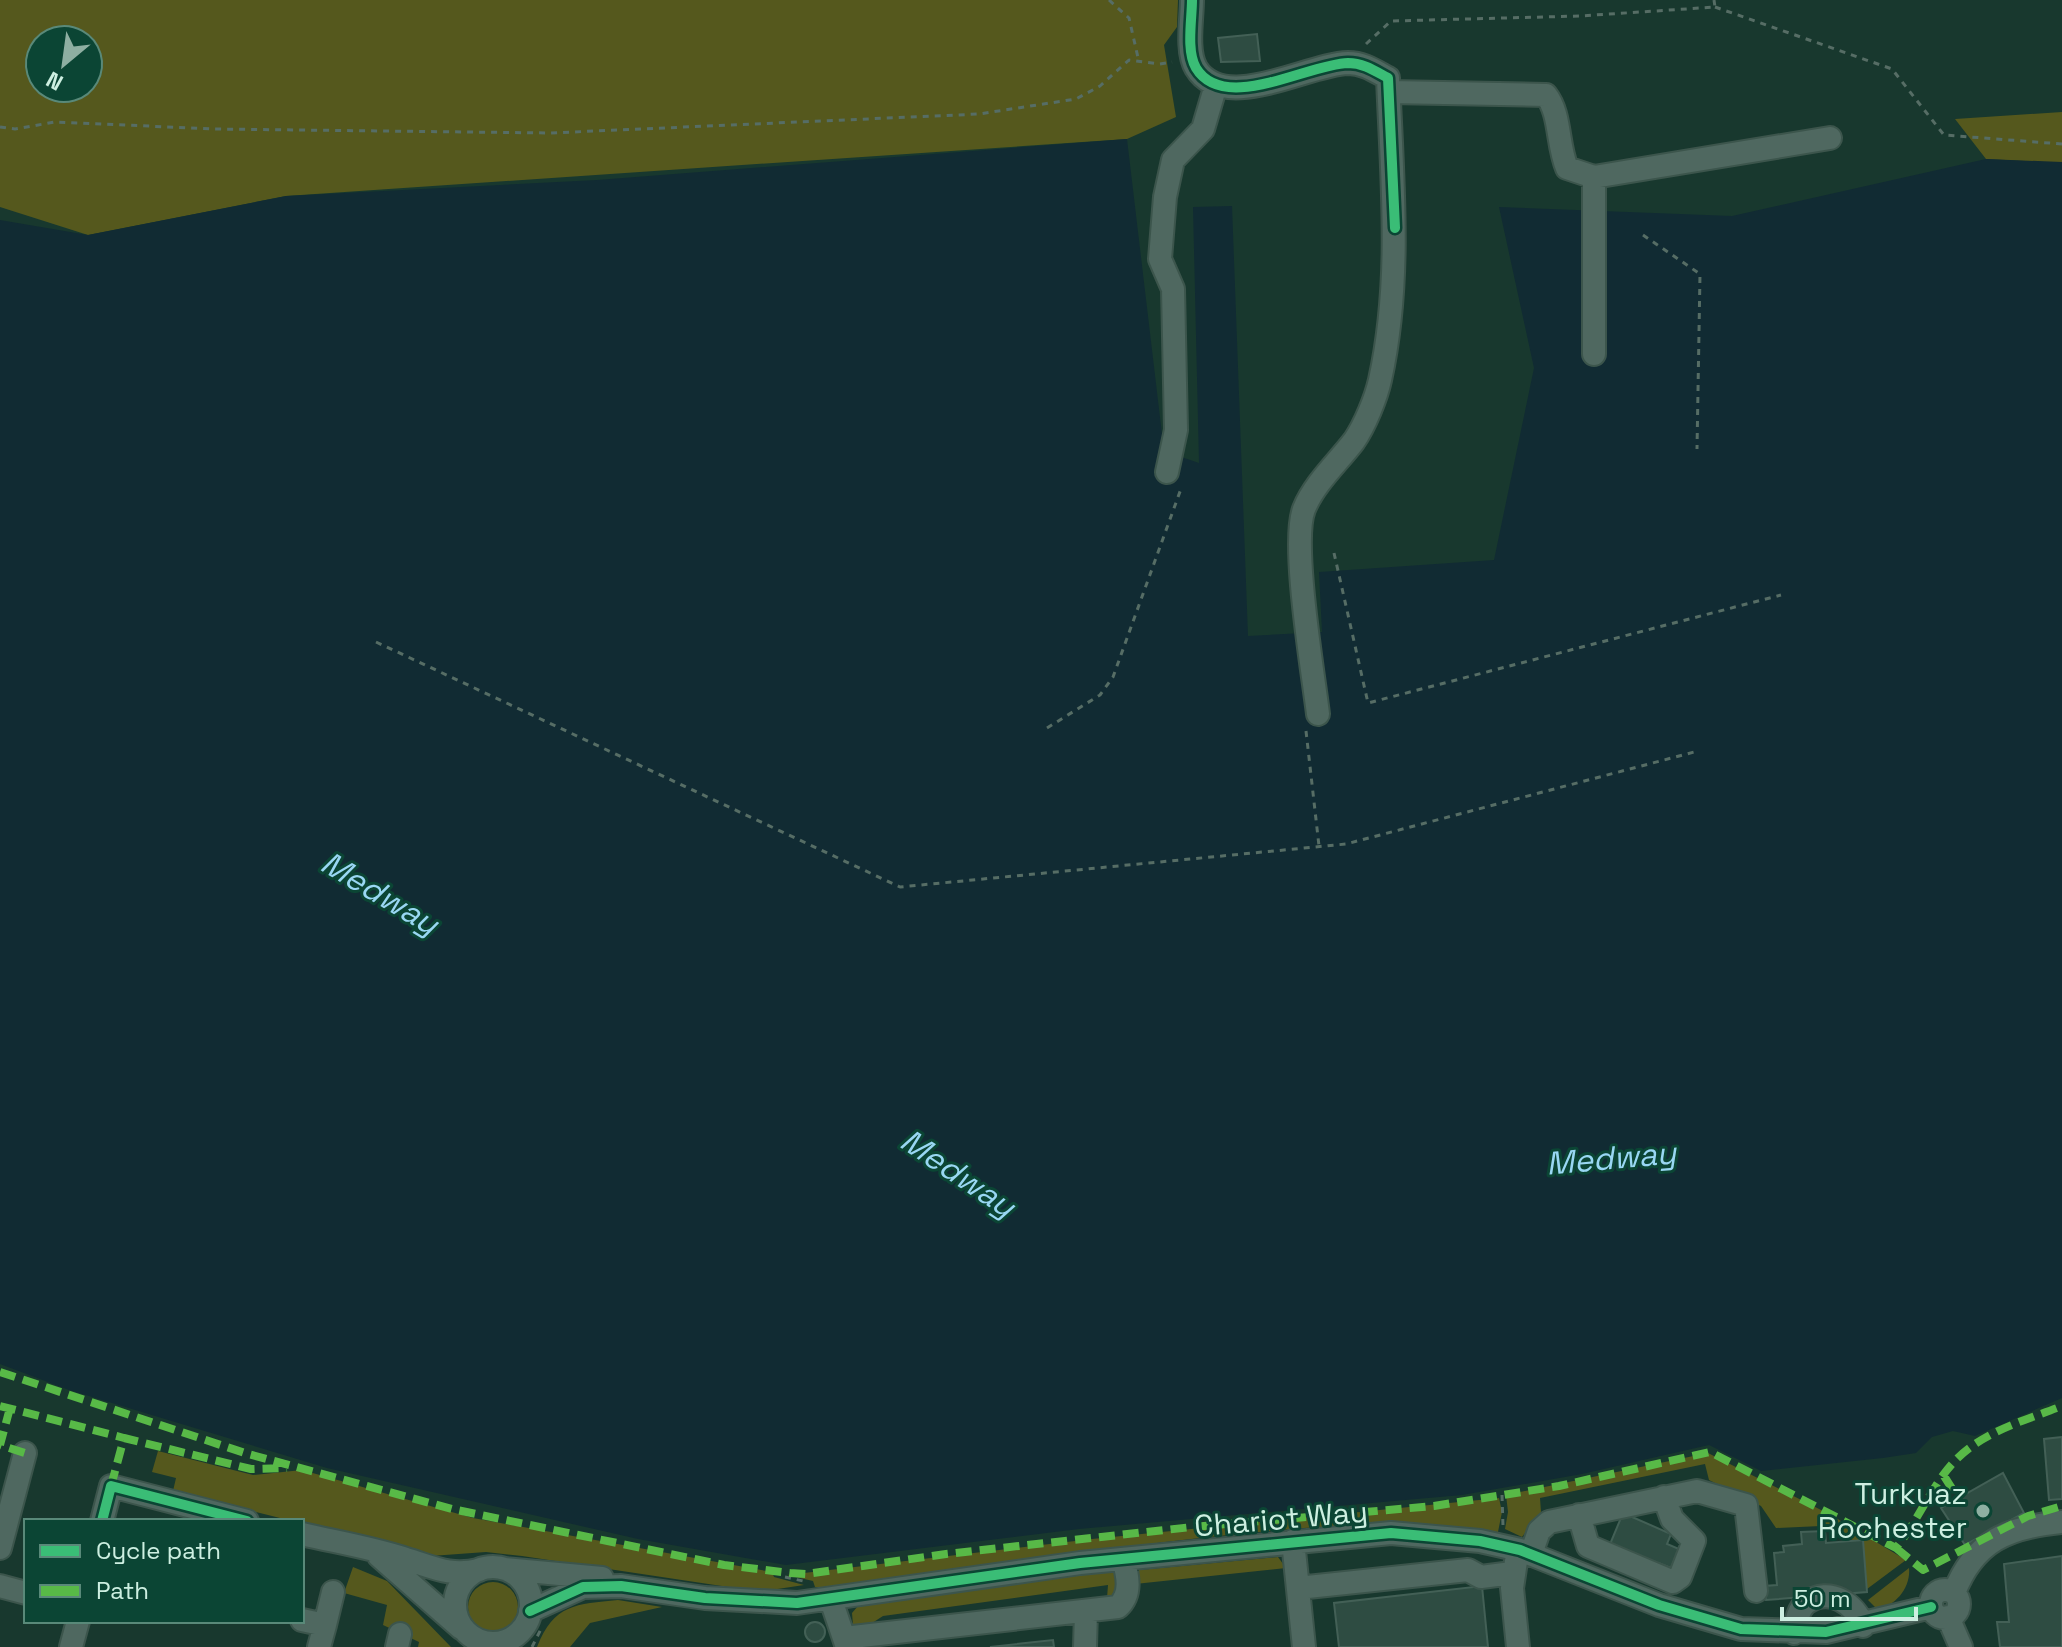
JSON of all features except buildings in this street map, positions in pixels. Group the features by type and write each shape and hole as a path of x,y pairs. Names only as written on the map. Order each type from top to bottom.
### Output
{"street":[{"path":"1192,0 1192,57 1197,69 1216,85 1239,87 1273,82 1346,63 1365,65 1388,78 1395,228 1392,310 1379,383 1356,437 1304,509 1301,559 1318,714"},
{"path":"1175,478 1173,289 1160,259 1165,197 1173,160 1203,129 1216,85"},
{"path":"1389,92 1546,95 1553,104 1560,152 1567,168 1594,177 1830,138"},
{"path":"1594,177 1594,354"},
{"path":"0,1548 6,1492 25,1453"},
{"path":"103,1519 111,1486 239,1519"},
{"path":"1518,1647 1512,1573 1516,1550 1549,1522 1697,1491 1746,1505 1756,1591"},
{"path":"1579,1515 1588,1546 1673,1582 1680,1577 1694,1541 1672,1519 1664,1497"},
{"name":"Chariot Way","path":"621,1586 760,1603 831,1600 1123,1559 1391,1533 1516,1550 1699,1618 1787,1638 1940,1612 1937,1592 1946,1590 1954,1593 1970,1558 1989,1544 2036,1525 2062,1522"},
{"path":"304,1534 448,1573 493,1569 600,1577 621,1586"},
{"path":"1293,1541 1304,1647"},
{"path":"375,1552 474,1640 489,1643 510,1639 528,1618 583,1587 621,1586"},
{"path":"831,1600 845,1643 1118,1607 1126,1599 1127,1573 1123,1559"},
{"path":"474,1640 456,1614 456,1595 466,1578 493,1569 524,1585 528,1618 517,1647"},
{"path":"1298,1588 1468,1570 1481,1577 1512,1573"},
{"path":"0,1586 24,1592"},
{"path":"304,1622 322,1636 333,1592"},
{"path":"1787,1638 1802,1608 1818,1599 1842,1598 1852,1604 1863,1626"},
{"path":"1085,1647 1086,1611"},
{"path":"1940,1612 1961,1647"},
{"path":"71,1647 77,1623"}],"path":[{"path":"1109,0 1129,18 1140,62"},
{"path":"1714,0 1715,7"},
{"path":"1346,63 1391,21 1580,16 1715,7 1892,69 1944,135 2062,144"},
{"path":"0,127 15,129 55,122 200,129 550,133 979,114 1076,99 1100,86 1129,60 1160,64 1192,57"},
{"path":"1643,235 1700,274 1697,449"},
{"path":"1047,728 1100,695 1113,677 1175,478"},
{"path":"1334,553 1368,703 1781,595"},
{"path":"376,642 900,887 1346,844 1698,751"},
{"path":"1502,1495 1516,1550"},
{"path":"785,1577 807,1582"}],"green space":[{"path":"0,0 1178,0 1177,27 1164,45 1176,117 1127,139 286,196 88,235 0,207"},
{"path":"2062,112 2062,163 1986,159 1955,119"},
{"path":"158,1451 253,1475 302,1470 473,1518 772,1572 774,1577 804,1585 771,1590 735,1588 486,1552 431,1556 304,1524 304,1519 284,1519 173,1491 176,1478 152,1472"},
{"path":"1708,1453 1831,1515 1906,1560 1867,1589 1863,1540 1855,1541 1821,1526 1776,1528 1761,1506 1709,1480 1705,1464 1540,1498 1541,1512 1522,1537 1505,1529 1508,1512 1506,1495"},
{"path":"1499,1498 1502,1512 1498,1532 1390,1524 1317,1527 1161,1543 830,1588 815,1587 813,1581 787,1575 1092,1539"},
{"path":"1278,1557 1286,1568 1135,1584 1139,1570"},
{"path":"353,1567 387,1581 451,1647 418,1647 419,1642 383,1625 387,1605 344,1593"},
{"path":"1909,1568 1908,1582 1896,1600 1877,1609 1868,1600"},
{"path":"1112,1570 1121,1578 1120,1594 1107,1598 1108,1585 883,1616 866,1627 853,1625 852,1613 858,1606"},
{"path":"493,1582 511,1589 518,1607 511,1625 493,1632 475,1625 468,1607 475,1589"},
{"path":"618,1600 662,1607 590,1623 570,1647 537,1647 559,1614 578,1605"}],"water":[{"name":"Medway","path":"1127,139 1164,451 1199,463 1193,207 1232,206 1248,636 1322,632 1319,572 1494,560 1534,368 1499,207 1732,216 1986,159 2062,162 2062,1398 1975,1436 1953,1431 1932,1437 1916,1453 1883,1458 1761,1471 1709,1445 1582,1474 1462,1495 1079,1529 786,1565 638,1539 327,1468 69,1390 0,1364 0,220 88,235 286,196 597,180"}],"marked path":[{"path":"0,1372 248,1454 452,1509 724,1565 806,1574 946,1554 1192,1527 1434,1506 1559,1486 1710,1452 1896,1548 1945,1473 1963,1453 2003,1429 2062,1406"},
{"path":"0,1406 124,1438"},
{"path":"10,1408 0,1445 25,1453"},
{"path":"111,1486 124,1438 251,1469 287,1468"},
{"path":"1944,1476 1958,1498"},
{"path":"1896,1548 1923,1570 2028,1516 2062,1506"}],"cycle path":[{"path":"1192,0 1191,53 1196,68 1209,81 1226,87 1246,87 1348,63 1364,66 1388,78 1395,228"},
{"path":"103,1519 111,1486 239,1519"},
{"path":"530,1611 583,1587 621,1586 705,1598 797,1603 1080,1563 1391,1533 1480,1541 1520,1550 1659,1605 1741,1629 1826,1632 1931,1607"}],"place":[{"name":"Turkuaz Rochester","path":"1983,1511"}]}
